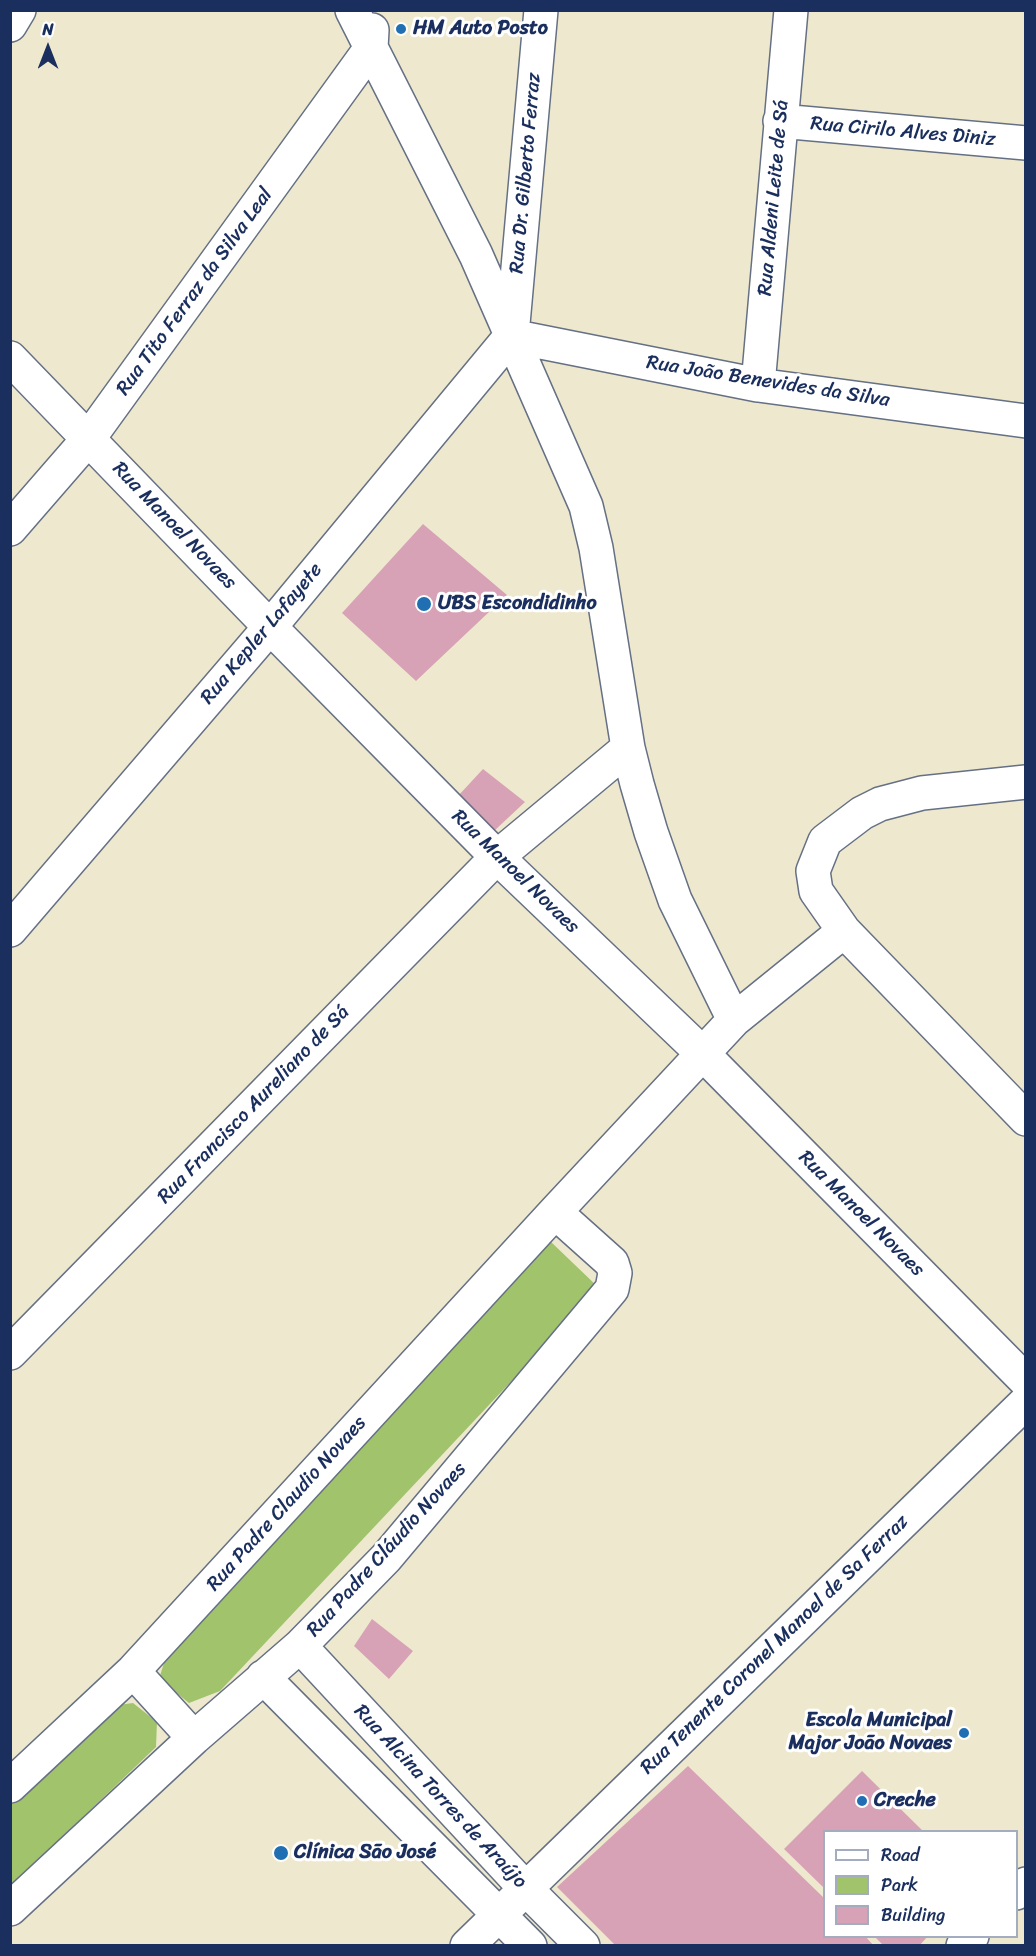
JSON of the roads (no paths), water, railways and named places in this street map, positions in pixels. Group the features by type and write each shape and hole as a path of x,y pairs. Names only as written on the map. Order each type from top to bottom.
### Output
{"street":[{"path":"10,25 19,10"},
{"path":"352,10 476,255 586,506 596,548 628,748 651,832 675,900 734,1020"},
{"path":"371,48 374,10"},
{"name":"Rua Dr. Gilberto Ferraz","path":"511,336 541,10"},
{"name":"Rua Aldeni Leite de Sá","path":"758,385 791,10"},
{"name":"Rua Tito Ferraz da Silva Leal","path":"10,529 89,438 371,48"},
{"name":"Rua Cirilo Alves Diniz","path":"780,121 1026,143"},
{"name":"Rua João Benevides da Silva","path":"511,336 758,385 1026,421"},
{"name":"Rua Kepler Lafayete","path":"10,930 270,627 511,336"},
{"name":"Rua Manoel Novaes","path":"10,358 270,627 497,857 702,1053 1026,1381"},
{"name":"Rua Francisco Aureliano de Sá","path":"10,1353 497,857 628,748"},
{"path":"1026,782 922,793 880,804 862,813 825,841 813,870 816,891 844,931 1026,1119"},
{"name":"Rua Padre Claudio Novaes","path":"10,1786 134,1671 734,1020 844,931"},
{"name":"Rua Padre Cláudio Novaes","path":"10,1910 194,1738 300,1646 386,1558 612,1289 615,1273 612,1263 555,1212"},
{"name":"Rua Tenente Coronel Manoel de Sa Ferraz","path":"467,1946 497,1914 1026,1402"},
{"name":"Rua Alcina Torres de Araújo","path":"300,1646 525,1888 583,1946"},
{"path":"134,1671 194,1738"},
{"name":"Rua Alcina Torres de Araújo","path":"263,1677 530,1946"}],"place":[{"name":"HM Auto Posto","path":"401,29"},
{"name":"UBS Escondidinho","path":"424,604"},
{"name":"Escola Municipal Major João Novaes","path":"964,1733"},
{"name":"Creche","path":"862,1801"},
{"name":"Clínica São José","path":"281,1853"}]}
